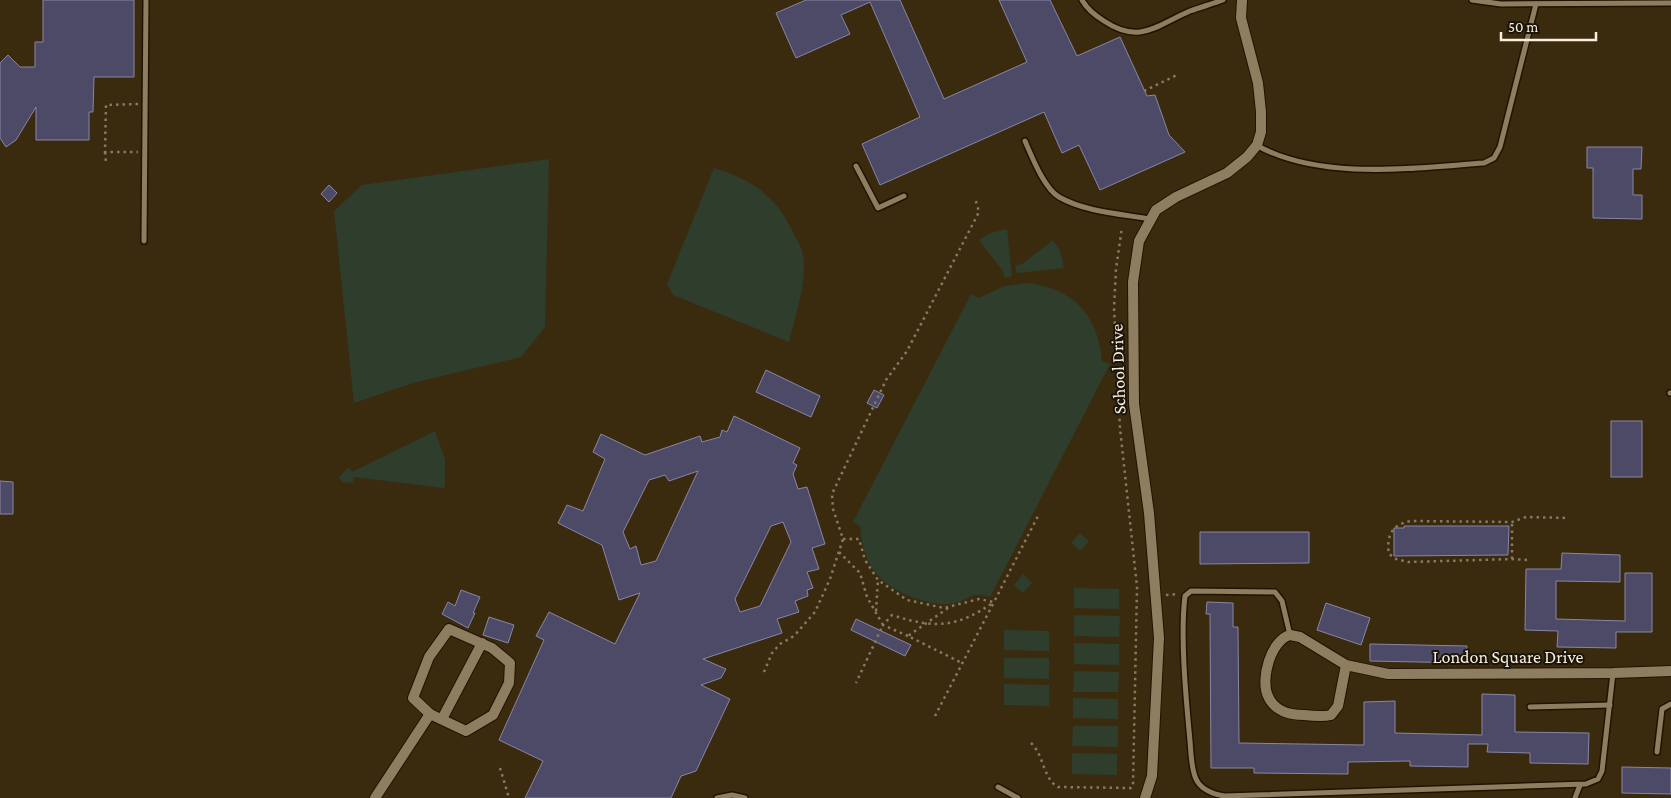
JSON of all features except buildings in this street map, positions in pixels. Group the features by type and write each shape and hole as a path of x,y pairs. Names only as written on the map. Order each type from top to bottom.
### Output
{"street":[{"path":"1242,0 1241,18 1258,83 1261,132 1256,145"},
{"name":"School Drive","path":"1145,798 1152,776 1159,638 1149,513 1134,404 1133,282 1139,241 1156,210 1176,197 1227,173 1248,157 1256,145"},
{"path":"450,629 482,643 510,663 509,683 493,715 466,731 430,714 413,698 429,657 450,629"},
{"path":"1290,635 1278,644 1267,674 1268,696 1279,709 1297,715 1331,715 1338,706 1346,665"},
{"name":"London Square Drive","path":"1290,635 1300,637 1346,665 1388,674 1671,671"},
{"path":"442,719 482,643"},
{"path":"375,798 430,714"}],"lane":[{"path":"144,241 146,0"},
{"path":"1082,0 1098,17 1113,27 1142,33 1154,30 1190,11 1223,0"},
{"path":"1472,0 1502,4 1671,3"},
{"path":"1256,145 1275,156 1305,164 1381,171 1484,163 1494,158 1500,147 1536,4"},
{"path":"1026,141 1038,170 1058,196 1079,205 1151,219"},
{"path":"856,166 878,208 904,196"},
{"path":"1290,635 1282,601 1275,592 1191,591 1186,593 1185,650 1191,751 1196,778 1208,791 1224,796 1586,784 1598,779 1602,771 1614,673"},
{"path":"1657,752 1662,709 1671,704"},
{"path":"1530,707 1610,705"},
{"path":"1575,798 1580,785"},
{"path":"998,787 1018,798"},
{"path":"1208,791 1208,798"},
{"path":"717,798 732,795 745,798"}],"path":[{"path":"1144,91 1180,74"},
{"path":"106,163 106,105 145,104"},
{"path":"106,152 144,152"},
{"path":"764,672 772,653 780,644 794,636 815,612 830,579 843,539 833,509 832,494 886,380 907,352 979,212 975,198"},
{"path":"1031,744 1042,760 1053,784 1058,788 1131,788 1133,786 1137,587 1120,428 1114,308 1116,269 1122,227"},
{"path":"935,716 1039,514"},
{"path":"1528,560 1408,562 1396,559 1389,554 1388,546 1392,528 1402,522 1512,522 1526,517 1568,518"},
{"path":"1512,522 1512,559"},
{"path":"843,539 859,539 865,560 878,580 907,600 949,607"},
{"path":"839,552 860,573 866,597 883,625 962,663"},
{"path":"876,612 878,580"},
{"path":"908,636 949,607 979,599 994,602"},
{"path":"856,683 883,625 892,615 926,624 956,623 970,618 994,602"},
{"path":"500,768 509,798"}],"green space":[{"path":"549,159 545,327 521,357 413,383 354,403 334,211 362,185"},
{"path":"714,168 751,183 761,190 785,217 800,246 804,261 803,284 789,342 673,295 667,284"},
{"path":"1007,229 1012,276 1005,278 1003,271 979,240 990,233"},
{"path":"1053,240 1060,251 1064,268 1017,273 1015,266 1022,264"},
{"path":"1029,283 1045,286 1059,292 1081,307 1095,330 1100,345 1102,361 1110,364 990,597 978,595 950,604 917,599 895,589 877,574 871,566 865,551 860,526 853,522 971,294 979,298 1004,286"},
{"path":"435,431 445,459 445,488 353,477 354,483 342,482 339,477 349,467 352,472"},
{"path":"1080,533 1089,541 1080,551 1071,543"},
{"path":"1023,574 1032,583 1023,593 1014,585"},
{"path":"1074,588 1119,589 1119,609 1074,608"},
{"path":"1074,615 1120,616 1119,637 1074,636"},
{"path":"1004,630 1049,631 1049,651 1004,650"},
{"path":"1074,643 1119,644 1119,665 1074,664"},
{"path":"1004,658 1049,658 1049,679 1004,678"},
{"path":"1074,671 1119,672 1118,692 1073,692"},
{"path":"1004,684 1049,685 1049,706 1004,705"},
{"path":"1073,698 1118,699 1118,719 1073,718"},
{"path":"1073,726 1118,726 1118,747 1072,746"},
{"path":"1072,753 1117,754 1117,775 1072,774"}]}
